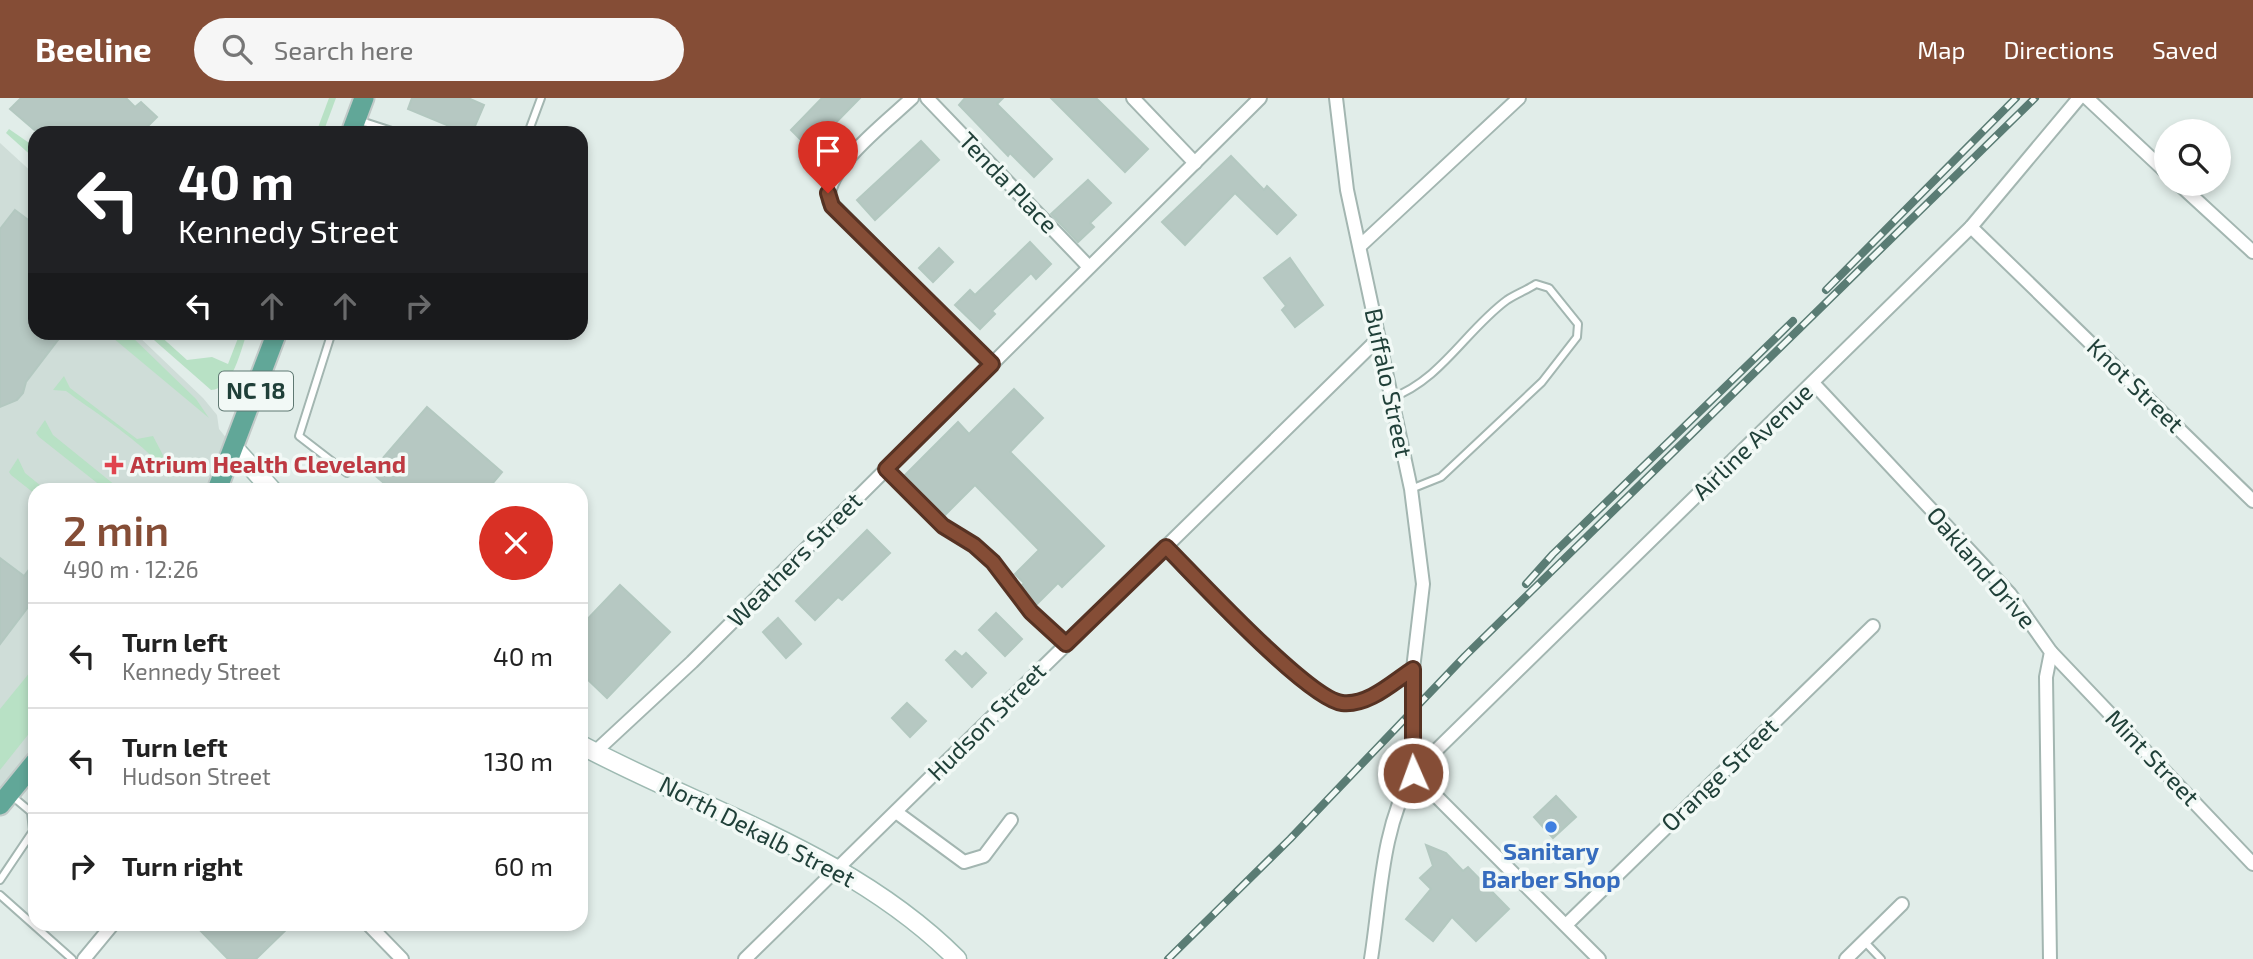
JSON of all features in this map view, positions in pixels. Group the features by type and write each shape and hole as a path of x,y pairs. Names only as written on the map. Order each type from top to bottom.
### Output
{"main road":[{"path":"354,126 364,98"},
{"name":"NC 18","path":"220,483 274,340"},
{"path":"234,449 266,483"},
{"name":"North Dekalb Street","path":"588,749 762,829 838,868 925,931 957,959"},
{"path":"5,800 28,771"}],"street":[{"path":"912,98 843,164 828,193 832,206 992,364"},
{"name":"Tenda Place","path":"927,98 1089,267"},
{"path":"1133,98 1195,163"},
{"name":"Weathers Street","path":"588,749 886,469 1260,98"},
{"name":"Buffalo Street","path":"1336,98 1347,190 1411,489 1423,584 1413,669 1413,773"},
{"path":"1360,246 1518,98"},
{"name":"Airline Avenue","path":"1413,773 1814,384 1971,227 2079,98"},
{"path":"2087,98 2154,161"},
{"path":"2192,196 2253,252"},
{"name":"Knot Street","path":"1971,227 2251,493"},
{"name":"Hudson Street","path":"745,959 1378,338"},
{"name":"Oakland Drive","path":"1814,384 2010,594 2051,652 2046,677 2050,959"},
{"path":"1166,547 1276,656 1325,697 1339,703 1356,703 1382,691 1413,669"},
{"name":"Orange Street","path":"1566,925 1873,626"},
{"name":"Mint Street","path":"2051,652 2253,864"},
{"path":"1375,956 1383,865 1400,796 1413,773 1600,959"},
{"path":"896,812 964,862 984,856 1011,820"},
{"path":"1846,959 1902,904"},
{"path":"84,959 107,931"},
{"path":"375,931 402,959"}],"lane":[{"path":"531,126 541,98"},
{"path":"1391,398 1430,375 1507,301 1536,284 1549,288 1578,324 1577,337 1542,382 1441,477 1411,489"},
{"path":"329,340 299,436 347,473"},
{"path":"886,469 943,526 974,545 993,562 1031,612 1066,644"},
{"path":"5,800 28,811"},
{"path":"0,880 28,838"},
{"path":"0,895 28,920"},
{"path":"40,931 72,959"},
{"path":"1864,941 1881,959"}],"shaded area":[{"name":"Atrium Health Cleveland","path":"0,143 28,169 28,340 142,340 203,398 217,415 219,429 235,449 220,483 28,483 28,771 0,805"}],"green space":[{"path":"329,98 336,98 326,126 319,126"},
{"path":"9,129 28,142 28,153 6,133"},
{"path":"115,340 135,340 196,399 209,418"},
{"path":"154,340 165,340 187,360 212,357 228,364 237,340 245,340 230,377 219,388 211,390"},
{"path":"64,376 70,388 137,439 153,436 164,457 169,479 153,457 124,432 66,391 53,390"},
{"path":"45,420 53,435 112,483 97,483 36,433"},
{"path":"18,458 25,473 37,483 28,483 28,488 9,472"},
{"path":"28,675 28,735 0,770 0,709"}],"building":[{"path":"21,98 126,98 135,107 141,102 157,117 148,126 30,126 10,109"},
{"path":"412,98 468,98 484,105 475,126 449,126 408,109"},
{"path":"822,98 860,98 810,149 791,130"},
{"path":"965,98 1003,98 997,104 1052,159 1034,177 1010,153 1008,156 959,105"},
{"path":"1051,98 1096,98 1148,149 1125,172"},
{"path":"921,141 939,160 875,220 857,200"},
{"path":"1231,156 1264,190 1267,186 1296,215 1277,234 1235,193 1185,245 1162,222"},
{"path":"1088,180 1111,203 1090,223 1094,227 1078,242 1051,214"},
{"path":"15,210 28,220 28,340 58,340 26,382 23,393 17,400 0,407 0,229"},
{"path":"1030,242 1051,264 1036,279 1031,273 992,311 995,314 980,329 955,305 970,290 975,295"},
{"path":"939,248 953,262 933,282 919,268"},
{"path":"1290,258 1323,305 1295,327 1282,310 1286,306 1264,278"},
{"path":"1014,389 1043,418 1010,452 1104,546 1062,587 1058,583 1035,606 1020,587 1024,583 1015,574 1039,550 975,485 944,516 904,476 958,422 969,434"},
{"path":"427,407 502,472 493,483 384,483 371,472"},
{"path":"867,530 890,553 842,600 838,597 815,620 796,601"},
{"path":"0,558 24,576 28,571 28,607 0,644"},
{"path":"620,585 670,632 607,698 588,680 588,619"},
{"path":"996,613 1022,639 1005,656 979,630"},
{"path":"778,618 801,644 786,658 763,632"},
{"path":"955,651 962,657 966,653 986,673 972,687 946,660"},
{"path":"907,703 926,721 910,737 892,718"},
{"path":"1556,796 1576,817 1553,838 1534,817"},
{"path":"1426,845 1446,853 1463,871 1468,867 1509,909 1476,941 1452,917 1433,941 1406,919 1431,889 1420,878 1433,866"},
{"path":"201,931 285,931 256,959 228,959"}],"railway":[{"path":"1826,290 2016,98"},
{"path":"1168,959 1290,839 1465,656 2035,98"},
{"path":"1526,584 1553,554 1793,321"}],"place":[{"name":"Atrium Health Cleveland","path":"114,465"},
{"name":"Sanitary Barber Shop","path":"1551,827"}],"route":[{"path":"828,193 832,206 992,364 886,469 943,526 974,545 993,562 1031,612 1066,644 1166,547 1276,656 1325,697 1339,703 1356,703 1382,691 1413,669 1410,711 1413,773"}]}
